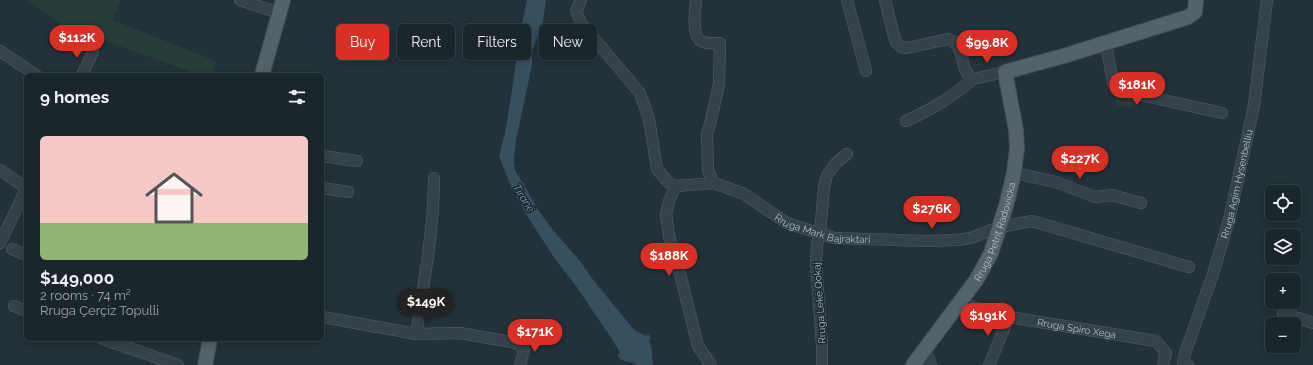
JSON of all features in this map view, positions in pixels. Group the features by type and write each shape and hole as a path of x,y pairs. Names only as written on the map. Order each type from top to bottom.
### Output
{"main road":[{"path":"1005,72 1106,43 1188,17 1196,12 1196,0"},
{"path":"263,73 281,6"},
{"name":"Rruga Petrit Radovicka","path":"913,365 977,279 991,253 1006,206 1018,148 1005,72"},
{"path":"206,365 210,341"}],"street":[{"path":"240,0 281,6"},
{"path":"581,0 576,11 581,23 640,93 649,119 657,169 669,183 676,186 669,201 666,214 669,236 698,346 711,365"},
{"path":"696,0 694,27 698,38 704,42 720,43 719,84 707,134 708,171 714,183"},
{"path":"846,0 866,71"},
{"path":"885,0 896,42 901,47 907,48 948,39 959,47 967,75 973,79"},
{"name":"Rruga Agim Hysenbelliu","path":"1186,364 1184,356 1213,274 1229,220 1254,105 1267,0"},
{"path":"1106,43 1113,83 1116,85 1133,89 1141,95 1222,113"},
{"path":"0,51 33,73"},
{"path":"83,73 93,52"},
{"path":"906,120 934,108 958,92 973,79 1005,72"},
{"name":"Rruga Lekë Qokaj","path":"822,365 816,261 824,187 827,175 836,163 847,154"},
{"path":"324,156 357,161"},
{"path":"0,170 24,187"},
{"name":"Rruga Petrit Radovicka","path":"1014,173 1056,182 1095,197 1112,195 1141,203"},
{"path":"417,334 434,205 434,178"},
{"name":"Rruga Mark Bajraktari","path":"676,186 714,183 744,194 787,223 834,238 942,241 971,238 999,228 1032,221 1189,267"},
{"path":"324,188 348,192"},
{"path":"0,244 24,192"},
{"path":"12,249 24,254"},
{"name":"Rruga Spiro Xega","path":"960,302 990,313 1008,317 1156,341 1166,353 1163,365"},
{"path":"14,306 24,310"},
{"path":"1283,313 1313,323"},
{"path":"324,317 417,334 460,333 517,344 524,350 520,365"},
{"path":"989,365 1008,317"},
{"path":"109,341 178,365"},
{"path":"924,349 931,365"}],"green space":[{"path":"27,0 121,0 113,20 216,61 213,73 194,73 105,41 96,49"},
{"path":"1116,94 1137,97 1136,108 1115,105"}],"water":[{"name":"Tiranë","path":"527,0 546,0 543,21 542,24 539,24 539,32 532,51 532,65 516,140 514,160 515,170 539,211 552,229 580,261 634,330 646,336 648,334 651,338 649,340 652,350 653,365 636,365 635,363 622,360 617,355 620,353 612,339 576,286 555,259 528,217 512,189 499,156 505,133 516,60 531,60 531,24 522,24"}]}
